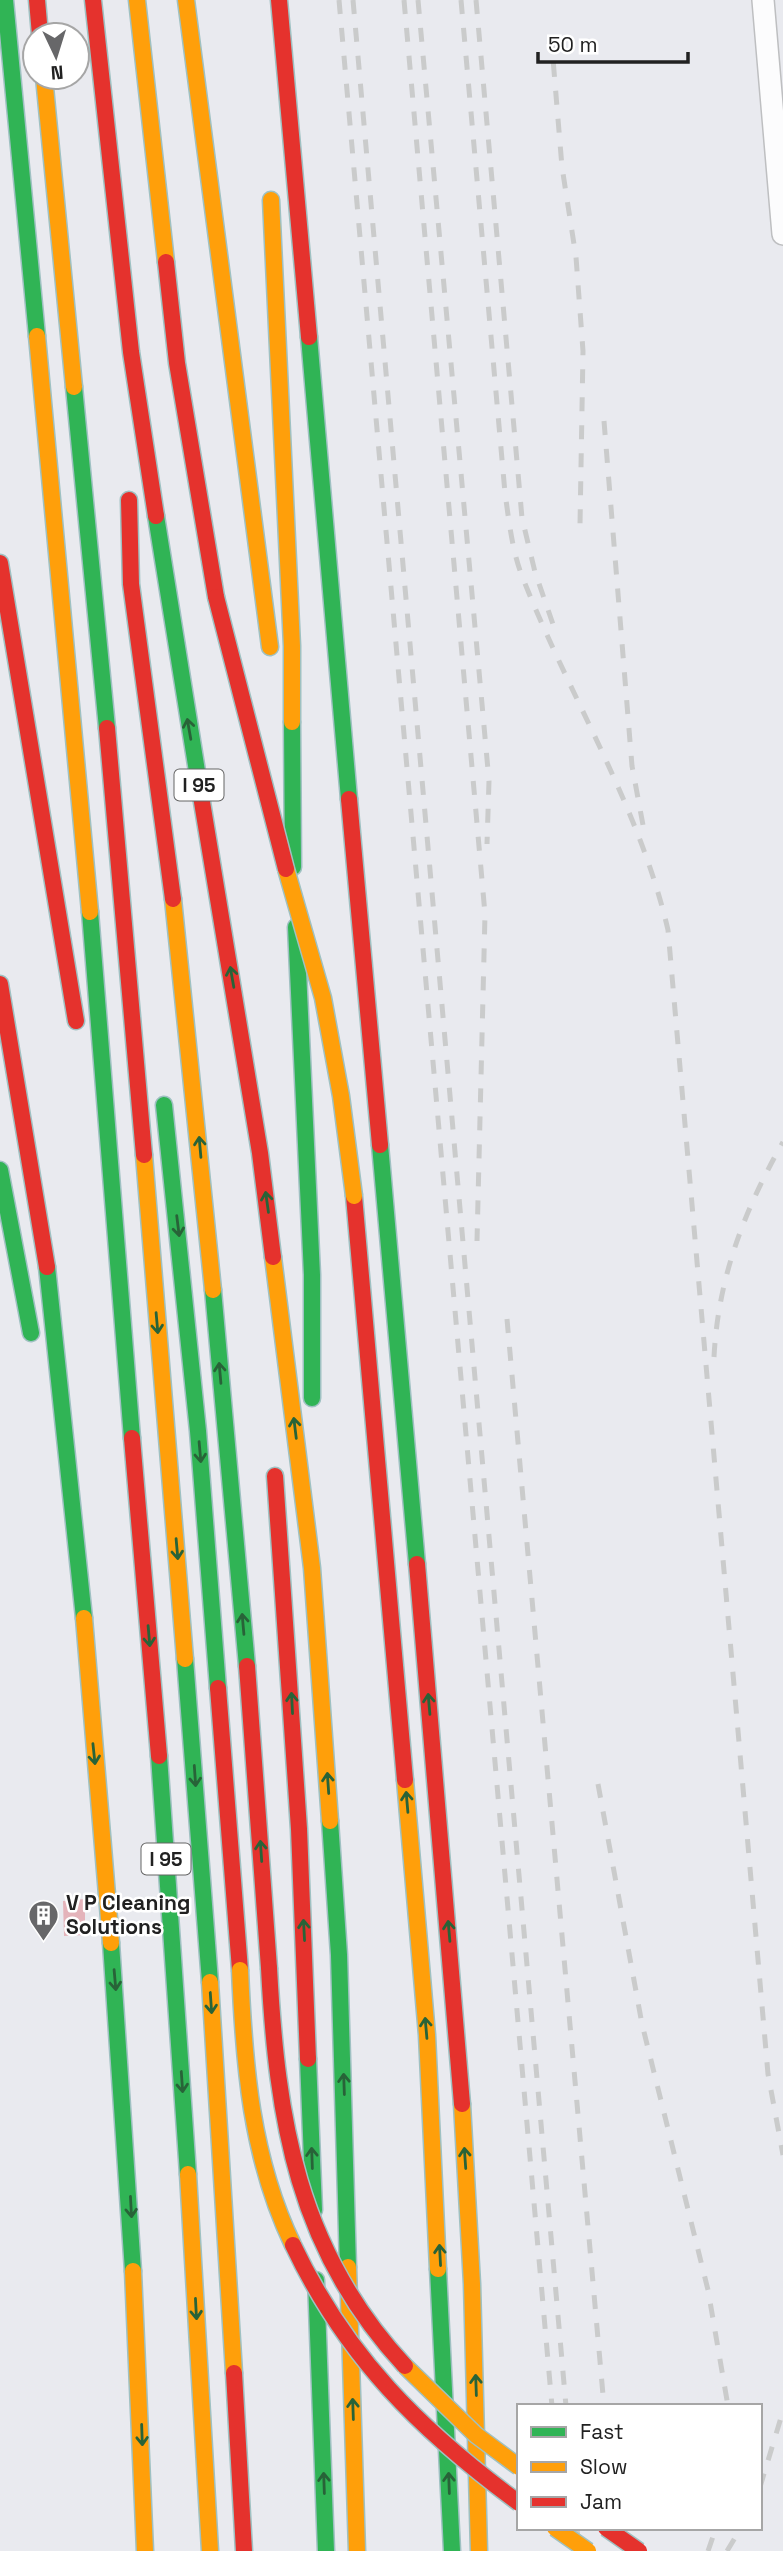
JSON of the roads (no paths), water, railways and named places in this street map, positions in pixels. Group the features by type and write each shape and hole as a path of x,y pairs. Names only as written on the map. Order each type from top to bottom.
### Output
{"highway":[{"name":"I 95","path":"5,0 80,784 163,1815 210,2551"},
{"path":"37,0 39,21"},
{"name":"I 95","path":"93,0 133,364 174,641 260,1153 312,1568 339,1955 357,2551"},
{"path":"137,0 177,363 216,597 249,734 323,998 341,1096 354,1196 428,2047 452,2551"},
{"path":"186,0 272,664"},
{"path":"279,0 456,2009 472,2284 479,2551"},
{"path":"45,91 107,722 202,1862 244,2551"},
{"path":"270,184 282,370 292,646 291,809 312,1275 312,1568"},
{"path":"171,759 129,494 131,584 161,791 199,1132 249,1690 276,2072 285,2128 303,2192 333,2263 368,2320 405,2368 452,2416 517,2465"},
{"path":"0,563 79,1037"},
{"path":"276,690 291,809"},
{"path":"107,722 142,937"},
{"path":"0,984 27,1134 52,1301 82,1575 88,1686 117,2002 130,2191 145,2551"},
{"path":"88,1090 116,1250"},
{"path":"162,1093 195,1391 247,2082 256,2132 278,2210 313,2288 346,2341 401,2408 443,2447 517,2502"},
{"path":"0,1170 35,1352"},
{"path":"46,1414 88,1686"},
{"path":"274,1463 288,1635 307,1992 326,2551"},
{"path":"558,2530 588,2551"},
{"path":"609,2530 639,2551"}],"street":[{"path":"763,0 783,234"}],"railway":[{"path":"339,0 552,2404"},
{"path":"353,0 566,2404"},
{"path":"404,0 485,914 477,1241"},
{"path":"418,0 489,781 487,844"},
{"path":"461,0 505,493 513,546 541,621 640,839 668,930 768,2074 783,2155"},
{"path":"476,0 522,518 535,572 555,630"},
{"path":"551,35 562,167 576,257 583,351 580,525"},
{"path":"604,421 632,766 643,825"},
{"path":"714,1357 721,1300 735,1246 756,1194 783,1142"},
{"path":"507,1319 604,2404"},
{"path":"598,1784 642,2024 708,2290 728,2404"},
{"path":"762,2480 783,2411"},
{"path":"563,2530 565,2551"},
{"path":"577,2530 579,2551"},
{"path":"614,2530 616,2551"},
{"path":"708,2551 715,2530"},
{"path":"727,2551 740,2530"}],"place":[{"name":"V P Cleaning Solutions","path":"43,1942"}]}
